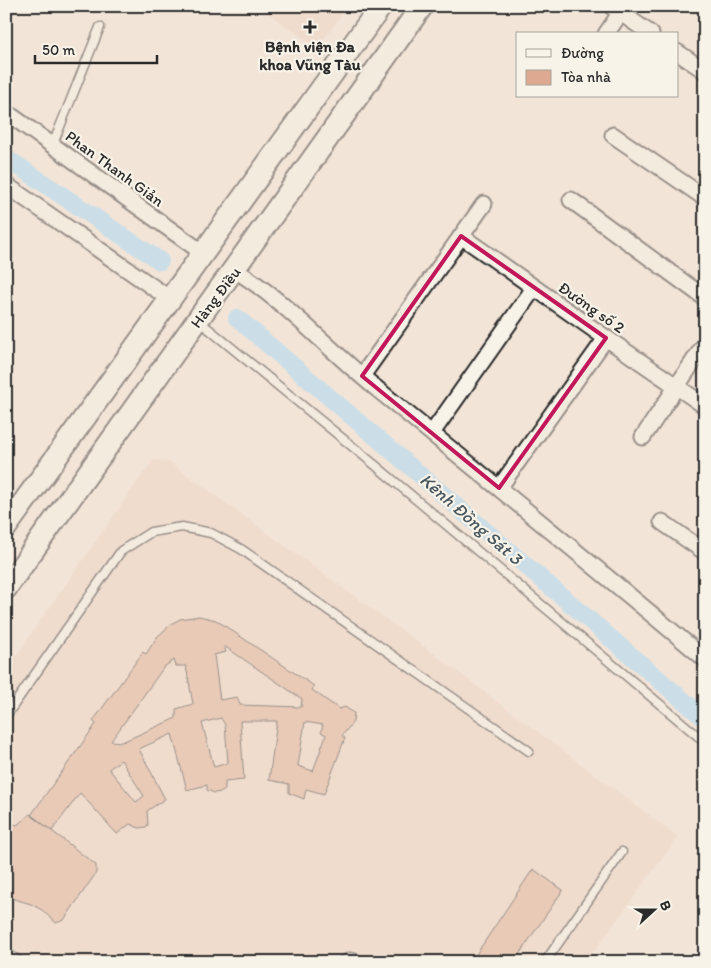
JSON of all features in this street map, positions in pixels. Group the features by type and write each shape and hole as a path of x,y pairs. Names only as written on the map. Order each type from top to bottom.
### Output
{"main road":[{"name":"Hàng Điều","path":"6,588 422,6"},
{"path":"6,527 376,14 398,40"}],"street":[{"path":"607,32 619,8 649,32"},
{"path":"678,53 705,72"},
{"name":"Phan Thanh Giản","path":"6,112 203,253"},
{"path":"613,135 705,198"},
{"path":"6,185 170,299"},
{"path":"571,200 705,298"},
{"path":"362,376 484,204"},
{"name":"Đường số 2","path":"461,236 705,406"},
{"path":"235,270 259,285 362,376 705,659"},
{"path":"432,433 534,288"},
{"path":"499,488 606,338"},
{"path":"644,437 705,344"},
{"path":"662,522 705,552"}],"lane":[{"path":"53,144 100,27"},
{"path":"198,319 367,458 705,742"},
{"path":"6,716 121,551 151,532 182,527 210,533 241,549 529,751"},
{"path":"544,962 622,852"},
{"path":"6,952 20,962"},
{"path":"340,962 349,957 356,958 360,962"}],"highlighted area":[{"path":"461,236 606,338 499,488 362,376"}],"shaded area":[{"name":"Bệnh viện Đa khoa Vũng Tàu","path":"258,6 348,6 317,48"},
{"path":"153,460 169,462 415,640 678,837 586,962 6,962 6,670"}],"building":[{"path":"199,616 216,620 314,686 312,690 339,709 345,707 354,713 353,722 342,736 345,738 324,794 306,789 304,799 289,793 289,784 269,780 277,721 240,721 244,780 225,782 225,790 222,792 214,793 207,790 207,785 187,790 172,734 139,749 165,799 147,811 148,825 146,827 139,828 130,824 117,834 80,793 52,831 31,815 96,724 93,721 143,652 146,654 157,637 171,624 180,619","holes":["224,646 302,699 301,707 240,705 237,697 220,700 214,655 226,652","174,660 176,666 186,666 193,704 176,709 176,718 122,742 111,741 164,667","221,718 225,725 228,763 214,767 202,723","305,722 323,725 321,732 326,735 313,771 298,766","121,760 144,796 136,802 109,769"]},
{"path":"30,814 96,865 96,873 64,920 56,923 42,910 6,894 6,827 10,822 17,825"},
{"path":"533,869 563,890 514,962 471,962"}],"waterway":[{"path":"6,158 160,261"},
{"name":"Kênh Đồng Sát 3","path":"237,318 705,719"}],"place":[{"name":"Bệnh viện Đa khoa Vũng Tàu","path":"310,27"}]}
